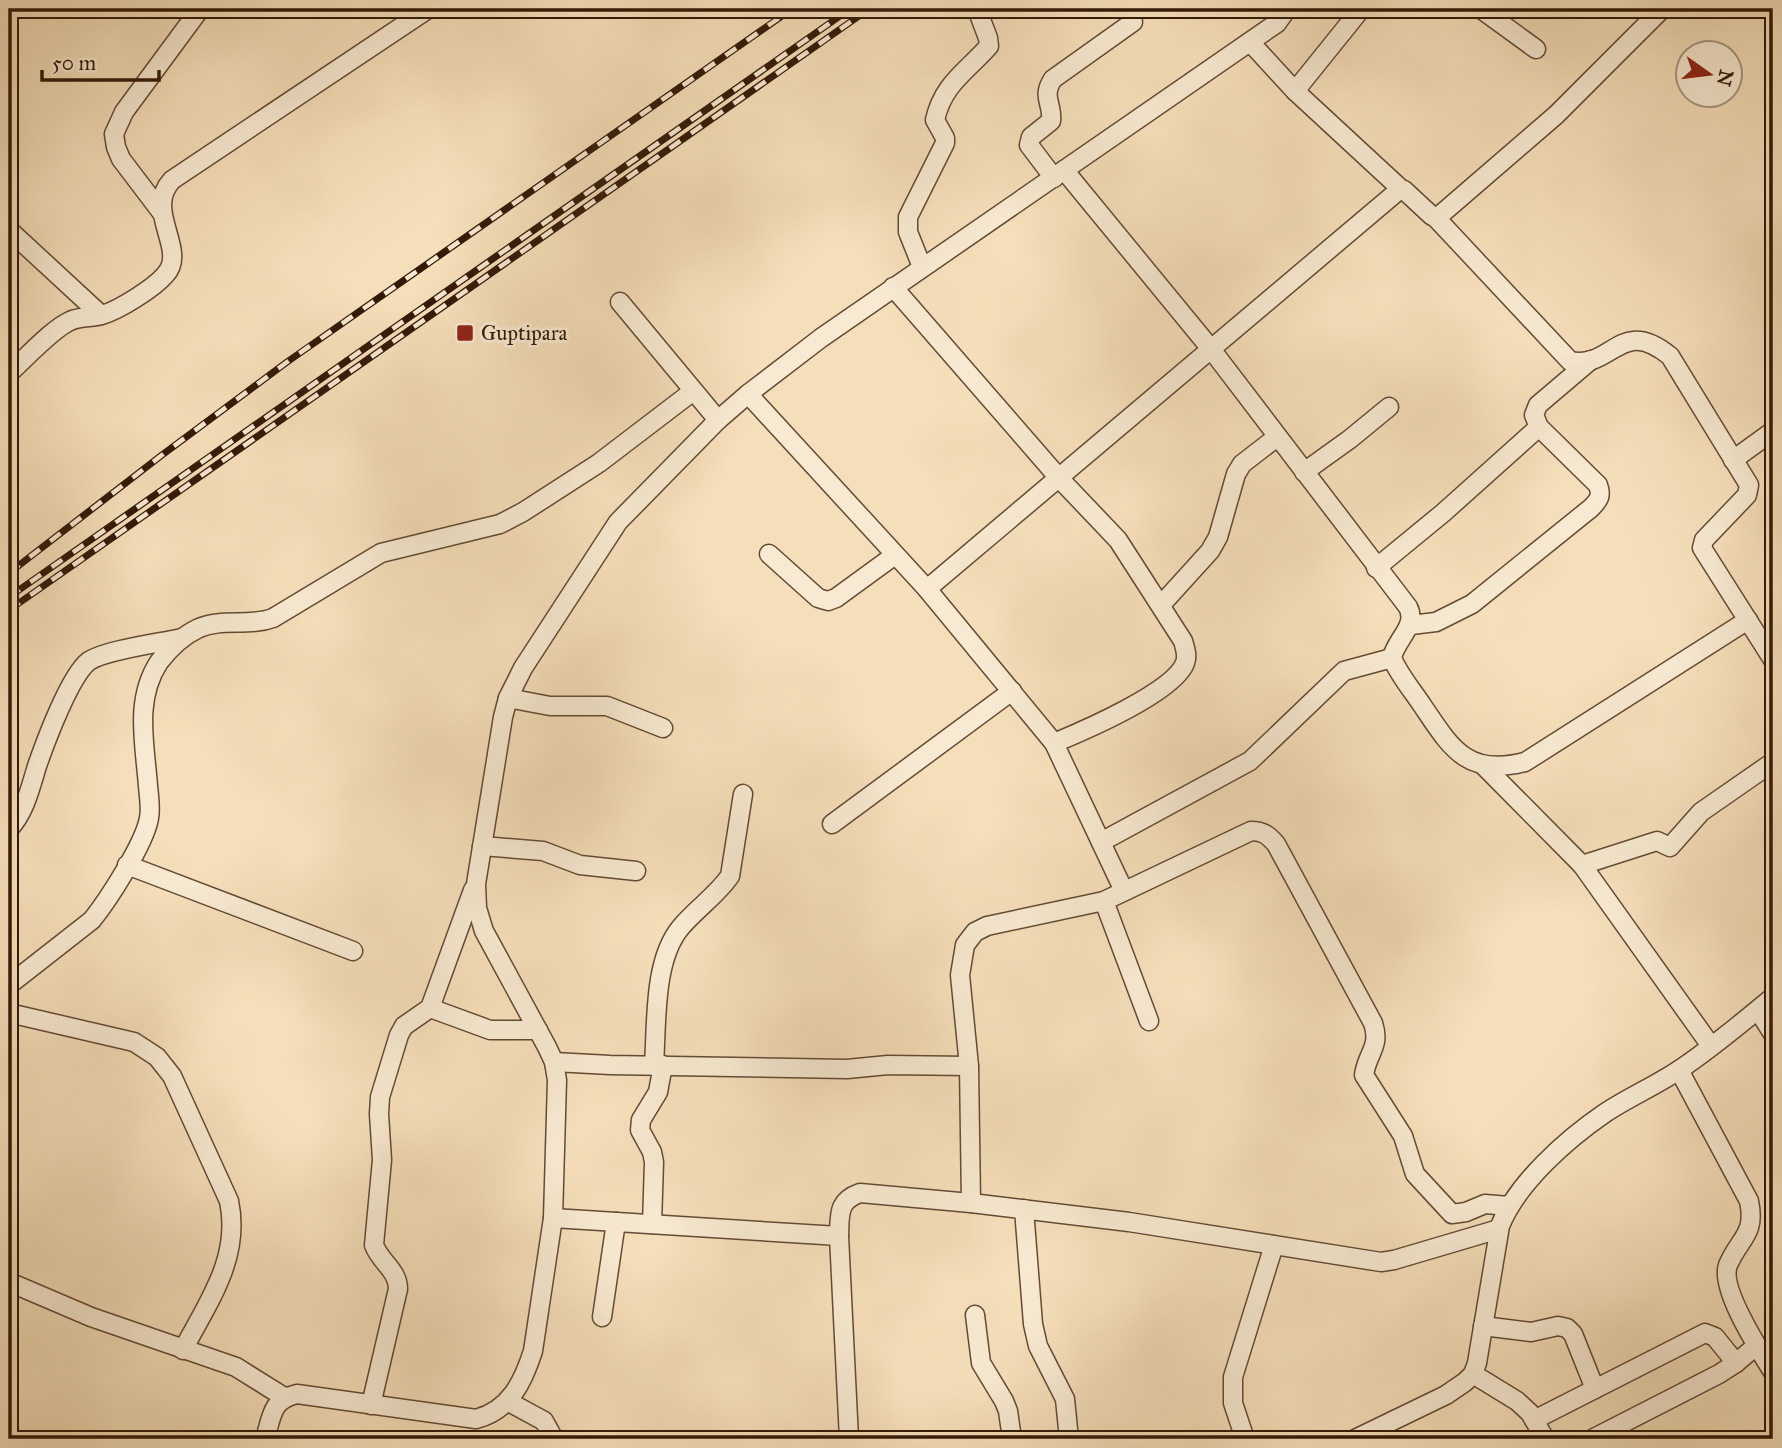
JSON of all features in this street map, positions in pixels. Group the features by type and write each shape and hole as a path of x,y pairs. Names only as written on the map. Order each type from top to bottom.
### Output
{"street":[{"path":"162,214 121,159 114,134 124,112 201,9"},
{"path":"9,373 70,321 101,315 128,303 166,275 173,261 162,214 163,192 172,180 428,9"},
{"path":"922,267 908,232 908,217 945,143 935,120 940,99 989,46 977,9"},
{"path":"265,1439 272,1414 277,1403 284,1397 297,1394 476,1419 491,1415 509,1402 527,1371 533,1351 553,1218 556,1080 554,1062 484,931 477,908 476,884 508,698 523,668 618,522 718,421 748,394 821,338 1278,23 1287,9"},
{"path":"1295,91 1361,9"},
{"path":"1481,9 1536,49"},
{"path":"1436,218 1556,116 1662,9"},
{"path":"1133,22 1053,79 1047,97 1052,112 1051,121 1031,137 1029,145 1059,174 1211,349 1411,612 1411,625 1397,643 1392,659"},
{"path":"1250,42 1295,91 1401,190 1436,218 1565,358 1574,362 1591,360"},
{"path":"927,589 1401,190"},
{"path":"9,230 101,315"},
{"path":"893,287 1059,478 1118,540 1182,641 1186,662 1173,679 1119,715 1054,743"},
{"path":"620,302 718,421"},
{"path":"1411,625 1436,622 1472,604 1599,500 1601,492 1598,485 1539,427 1534,415 1538,405 1591,360 1636,340 1657,345 1670,356 1748,482 1749,492 1704,540 1702,548 1773,660"},
{"path":"9,985 92,919 143,838 150,816 142,719 144,696 151,674 166,653 200,628 253,624 273,618 381,552 500,524 590,469 692,391"},
{"path":"748,394 927,589 1054,743 1124,891"},
{"path":"1304,472 1389,407"},
{"path":"1376,568 1443,513 1539,427"},
{"path":"1732,460 1773,431"},
{"path":"1161,605 1210,551 1218,537 1236,474 1242,464 1277,437"},
{"path":"769,554 818,598 828,601 895,555"},
{"path":"1484,766 1511,766 1537,756 1748,620"},
{"path":"9,829 25,804 43,749 81,668 98,656 185,637"},
{"path":"1392,659 1455,752 1484,766 1582,865 1711,1046"},
{"path":"1101,842 1250,761 1344,671 1392,659"},
{"path":"832,824 1012,691"},
{"path":"508,698 550,706 607,706 663,728"},
{"path":"1582,865 1657,841 1670,847 1701,812 1773,762"},
{"path":"652,1224 654,1162 652,1152 640,1130 641,1120 658,1093 662,971 666,954 680,928 730,876 743,794"},
{"path":"971,1203 969,1066 960,975 965,945 975,932 987,926 1104,901 1242,834 1260,831 1268,835 1281,854 1373,1023 1376,1045 1364,1075 1403,1136 1415,1174 1452,1214 1485,1204 1510,1206"},
{"path":"482,846 543,851 580,864 636,871"},
{"path":"127,865 352,951"},
{"path":"371,1405 398,1289 398,1279 377,1254 374,1245 382,1160 380,1097 404,1026 430,1008 476,884"},
{"path":"1104,901 1149,1021"},
{"path":"1355,1439 1446,1395 1473,1374 1478,1363 1499,1229 1510,1206 1537,1173 1606,1112 1679,1070 1773,997"},
{"path":"430,1008 490,1030 538,1030"},
{"path":"1758,1010 1773,1034"},
{"path":"9,1013 134,1042 157,1057 173,1076 229,1201 233,1221 227,1264 183,1350"},
{"path":"554,1062 847,1069 888,1065 969,1066"},
{"path":"1679,1070 1749,1200 1752,1222 1728,1265 1727,1283 1756,1346 1773,1372"},
{"path":"849,1439 839,1236 842,1204 849,1197 860,1193 971,1203 1172,1228 1381,1262 1499,1229"},
{"path":"1024,1209 1033,1324 1038,1346 1065,1399 1069,1439"},
{"path":"553,1218 839,1236"},
{"path":"603,1317 616,1222"},
{"path":"1245,1439 1233,1403 1233,1377 1274,1245"},
{"path":"9,1282 91,1317 236,1367 284,1397"},
{"path":"975,1315 981,1363 1008,1410 1012,1439"},
{"path":"1483,1326 1519,1332 1558,1326 1567,1328 1573,1334 1595,1389"},
{"path":"1534,1420 1705,1334 1715,1338 1736,1363"},
{"path":"1592,1439 1736,1363 1756,1346"},
{"path":"1473,1374 1517,1401 1534,1420 1545,1439"},
{"path":"509,1402 544,1421 554,1439"}],"railway":[{"path":"9,573 287,362 792,9"},
{"path":"9,597 850,9"},
{"path":"9,610 869,9"}],"place":[{"name":"Guptipara","path":"465,333"}]}
